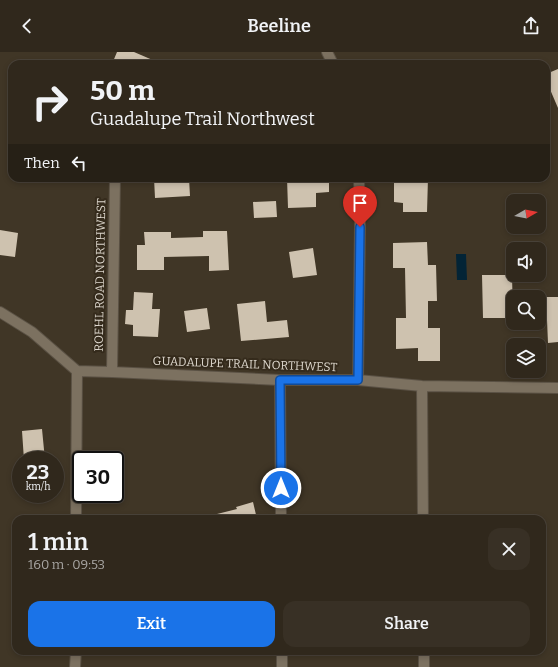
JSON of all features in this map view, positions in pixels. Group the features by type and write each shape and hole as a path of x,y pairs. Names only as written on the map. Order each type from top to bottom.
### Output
{"street":[{"name":"ROEHL ROAD NORTHWEST","path":"112,372 115,182"},
{"path":"358,380 359,182"},
{"path":"0,312 32,332 77,371 76,515"},
{"name":"GUADALUPE TRAIL NORTHWEST","path":"77,371 280,380 358,380 422,386 558,388"},
{"path":"280,380 281,515"},
{"path":"422,386 423,515"},
{"path":"75,667 76,655"},
{"path":"282,655 282,667"},
{"path":"424,655 424,667"}],"water":[{"path":"456,254 466,254 467,280 457,280"}],"building":[{"path":"117,52 134,52 153,60 114,60"},
{"path":"558,69 558,108 550,89 550,72"},
{"path":"154,182 189,182 190,196 155,198"},
{"path":"287,182 329,182 329,192 316,193 316,207 288,208"},
{"path":"394,182 428,182 427,212 403,212 403,203 394,202"},
{"path":"276,201 277,217 254,218 253,202"},
{"path":"0,230 18,233 15,257 0,255"},
{"path":"203,231 227,231 229,270 209,271 209,256 164,257 164,270 137,270 137,245 145,245 144,232 171,232 171,238 203,237"},
{"path":"427,242 428,265 436,265 437,301 428,301 428,328 440,328 440,361 418,361 418,348 396,349 396,318 406,318 405,268 393,268 393,243"},
{"path":"313,248 317,275 293,278 289,252"},
{"path":"482,275 506,275 506,282 512,282 512,290 506,290 506,318 483,318"},
{"path":"134,292 153,293 152,309 160,309 158,337 133,336 133,325 125,324 126,310 133,310"},
{"path":"546,297 558,297 558,342 548,343"},
{"path":"265,301 267,322 287,320 289,337 241,341 237,304"},
{"path":"207,308 210,329 187,332 184,311"},
{"path":"42,429 44,451 23,451 22,431"},
{"path":"253,502 256,515 213,515 237,509 236,507"}],"route":[{"path":"281,488 280,380 358,380 360,227"}]}
